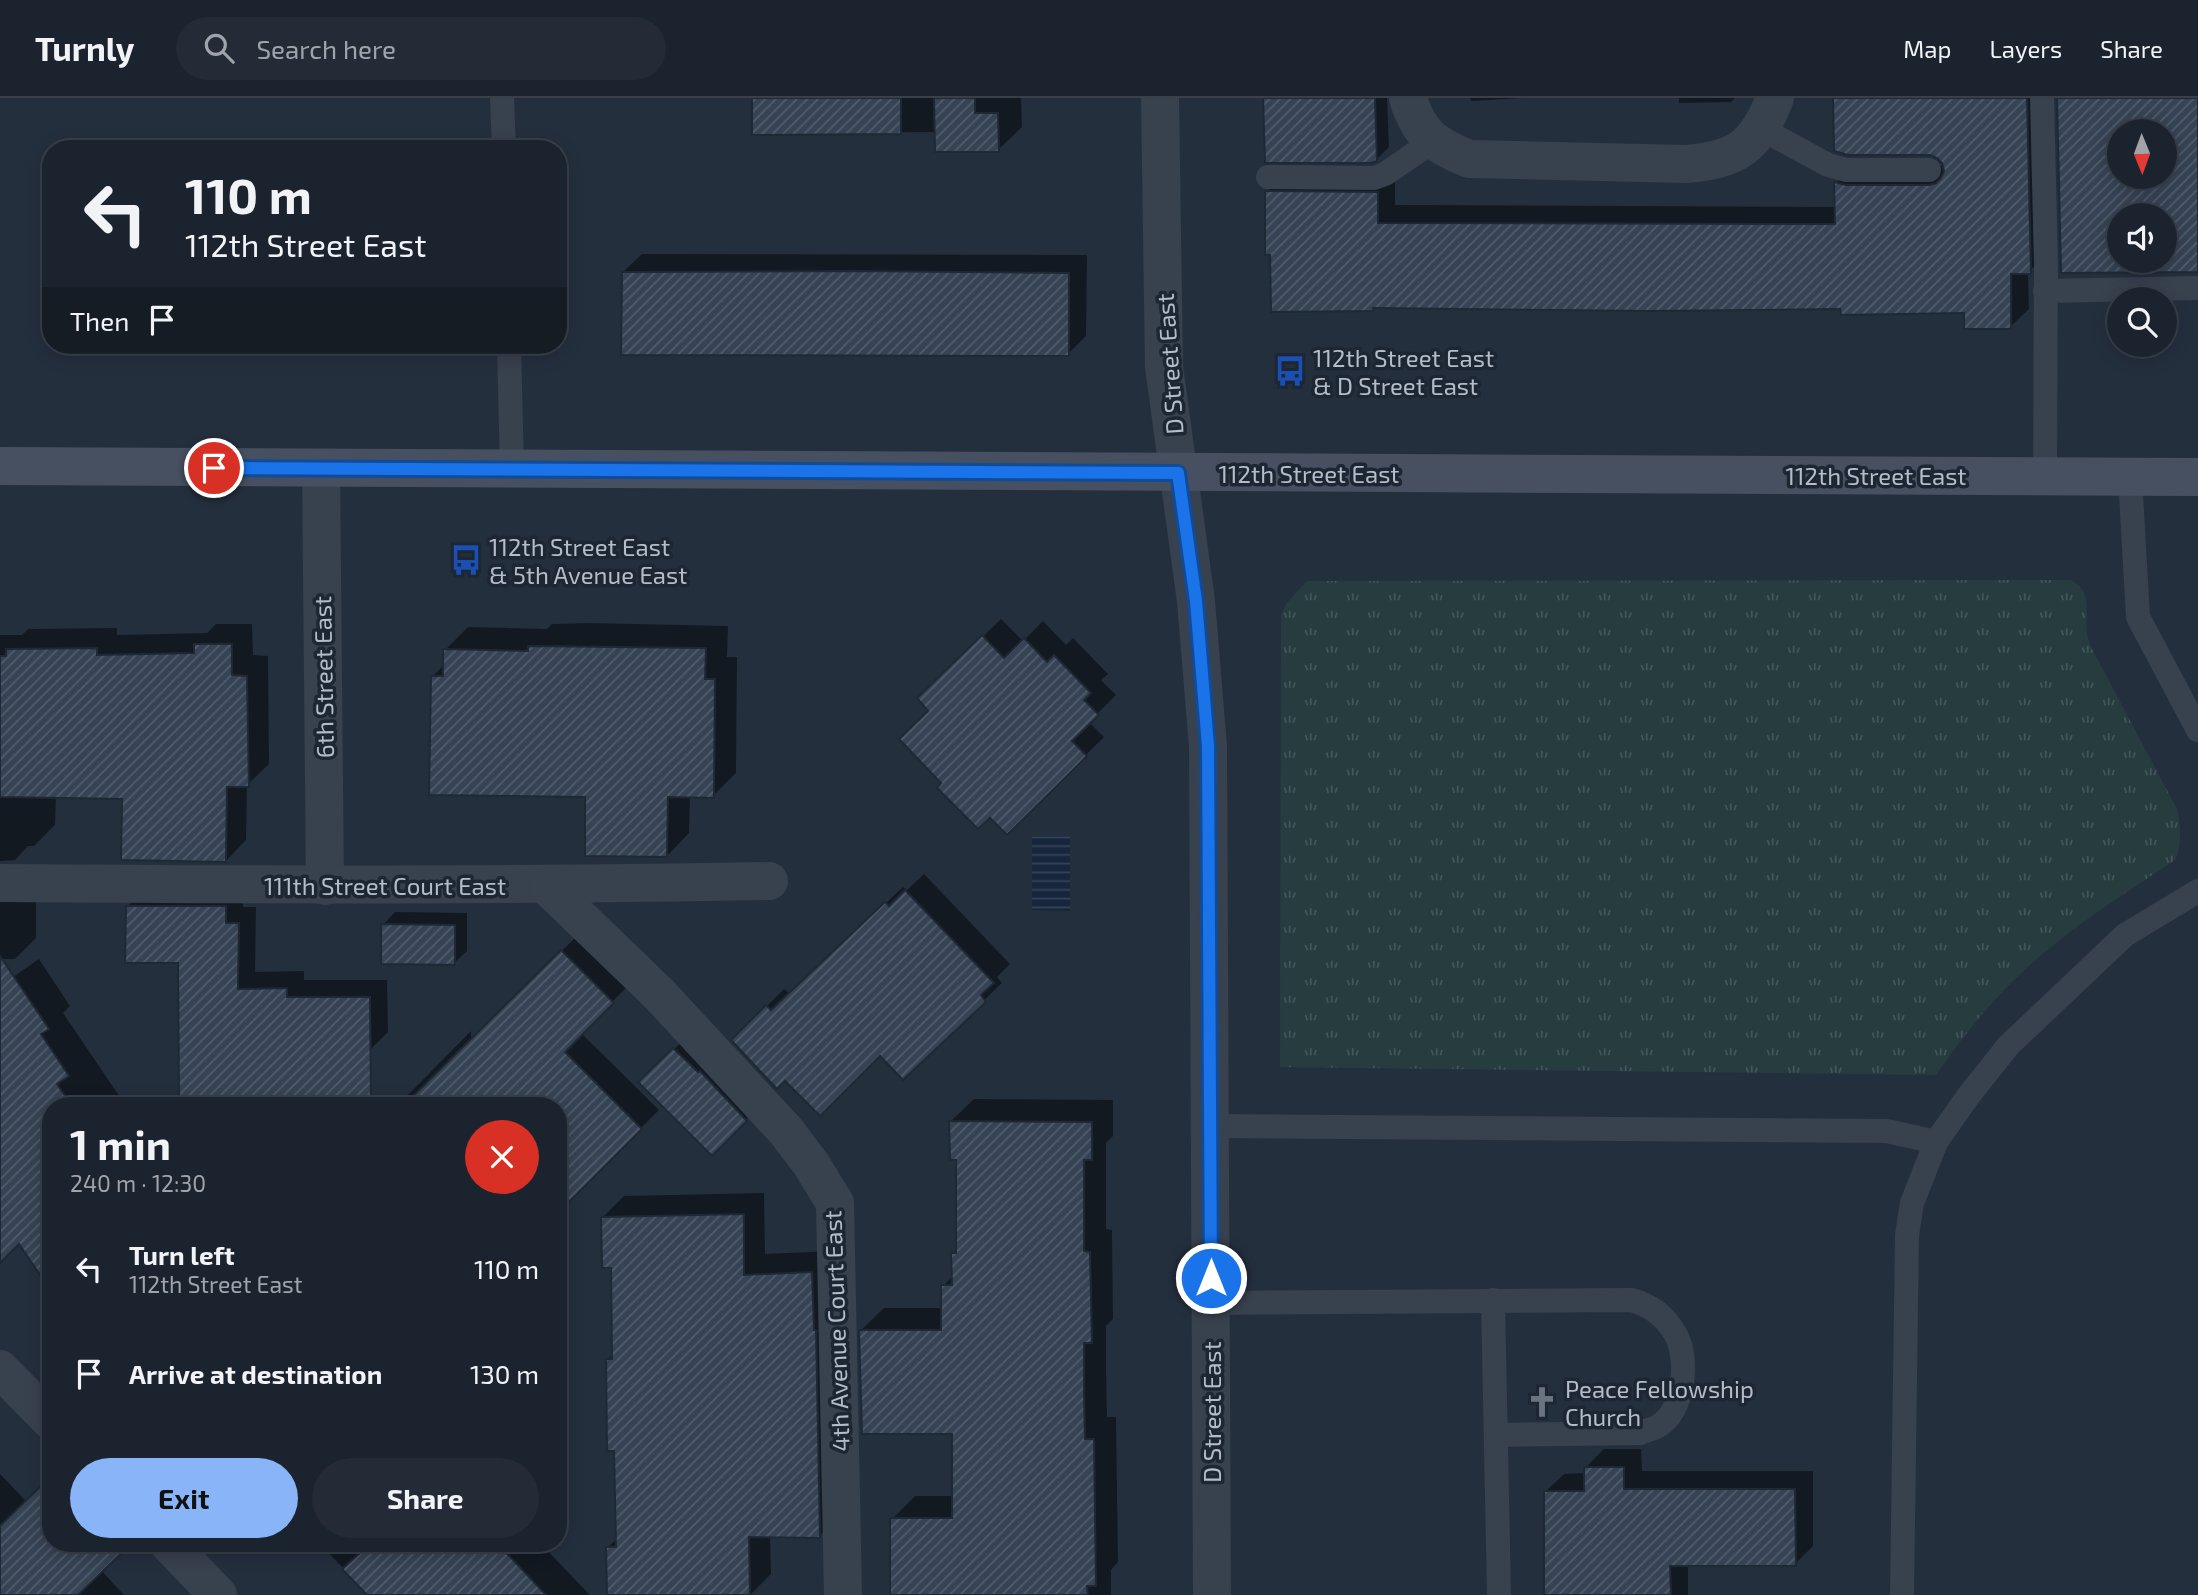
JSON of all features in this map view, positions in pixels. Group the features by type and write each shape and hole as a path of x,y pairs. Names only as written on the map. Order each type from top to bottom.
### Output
{"main road":[{"name":"112th Street East","path":"0,466 2198,477"}],"street":[{"name":"D Street East","path":"1160,98 1164,367 1196,601 1208,746 1212,1595"},
{"path":"1408,98 1414,117 1433,141 1440,147 1469,159 1686,164 1712,162 1729,157 1750,142 1768,113"},
{"name":"6th Street East","path":"321,469 326,886"},
{"name":"111th Street Court East","path":"0,883 547,886 769,881"},
{"name":"4th Avenue Court East","path":"547,886 659,994 786,1131 811,1164 835,1203 843,1595"},
{"path":"0,1369 42,1412"},
{"path":"177,1552 218,1595"}],"lane":[{"path":"502,98 504,140"},
{"path":"2042,98 2045,476"},
{"path":"1768,113 1828,165 1846,170 1929,170"},
{"path":"1268,177 1374,178 1385,174 1433,141"},
{"path":"2045,292 2198,288"},
{"path":"509,354 512,470"},
{"path":"2130,476 2138,617 2198,730"},
{"path":"1902,1595 1906,1235 1912,1203 1936,1142 2008,1046 2126,935 2198,891"},
{"path":"1210,1126 1887,1131 1936,1142"},
{"path":"1493,1300 1499,1595"},
{"path":"1211,1303 1631,1300 1648,1305 1663,1318 1677,1337 1682,1362 1682,1390 1674,1408 1660,1425 1640,1433 1497,1435"}],"green space":[{"path":"2070,580 2082,589 2085,595 2087,634 2092,649 2177,809 2179,848 2175,860 2066,935 2019,975 1961,1040 1936,1075 1280,1067 1281,616 1286,604 1307,581"}],"water":[{"path":"1032,836 1070,836 1070,911 1032,910"}],"building":[{"path":"752,98 901,98 901,134 752,135"},
{"path":"934,98 975,98 975,113 998,113 999,152 935,152"},
{"path":"1263,98 1375,98 1377,161 1265,163"},
{"path":"1833,98 2027,98 2031,274 2011,274 2011,329 1964,329 1964,313 1841,315 1840,309 1649,311 1373,308 1373,311 1271,312 1270,255 1265,255 1265,191 1378,192 1378,223 1835,224 1834,182 1846,185 1929,185 1941,178 1944,171 1942,163 1930,155 1848,155 1834,151"},
{"path":"2057,98 2198,98 2198,272 2177,272 2177,203 2107,203 2107,273 2061,273"},
{"path":"622,272 1069,273 1069,356 621,355"},
{"path":"982,635 1004,658 1024,638 1047,662 1054,655 1091,693 1084,700 1099,715 1072,741 1087,756 1007,835 990,818 978,829 937,788 941,783 899,739 928,711 917,698"},
{"path":"194,644 232,644 232,675 247,676 249,787 227,787 226,862 121,860 122,799 0,797 0,656 6,656 6,649 97,648 97,655 194,653"},
{"path":"528,646 706,648 705,679 715,679 714,798 668,797 667,857 585,856 585,797 429,795 431,676 443,676 443,649 528,651"},
{"path":"905,890 994,983 981,995 986,1002 903,1080 880,1056 820,1116 785,1081 777,1089 731,1040 766,1005 771,1010 885,902 889,906"},
{"path":"126,906 226,906 226,923 239,923 238,989 287,988 287,997 370,997 371,1097 179,1097 178,963 125,963"},
{"path":"381,924 455,925 455,965 381,964"},
{"path":"561,950 614,1003 565,1052 642,1129 567,1204 567,1097 412,1097"},
{"path":"0,956 49,1029 41,1034 69,1076 57,1084 66,1097 42,1097 42,1278 19,1244 0,1263"},
{"path":"673,1048 700,1071 747,1121 712,1156 638,1082"},
{"path":"949,1121 1092,1122 1092,1160 1084,1160 1084,1251 1090,1252 1092,1343 1084,1343 1084,1394 1085,1439 1094,1439 1096,1586 1087,1586 1088,1595 890,1595 890,1518 952,1518 952,1434 862,1434 859,1330 941,1330 941,1285 952,1285 951,1253 956,1253 956,1160 950,1160"},
{"path":"744,1214 744,1275 812,1272 816,1330 820,1538 749,1537 750,1595 607,1595 606,1547 616,1547 614,1451 607,1451 606,1359 612,1359 611,1268 602,1268 601,1217"},
{"path":"1584,1467 1624,1467 1624,1489 1795,1489 1796,1566 1670,1566 1671,1595 1544,1595 1544,1491 1584,1491"},
{"path":"42,1485 42,1552 123,1552 78,1595 0,1595 0,1526"},
{"path":"361,1552 506,1552 546,1595 367,1595 342,1569"}],"place":[{"name":"112th Street East & D Street East","path":"1290,371"},
{"name":"112th Street East & 5th Avenue East","path":"466,560"},
{"name":"Peace Fellowship Church","path":"1542,1402"}],"route":[{"path":"214,468 1178,473 1196,601 1208,746 1211,1278"}]}
